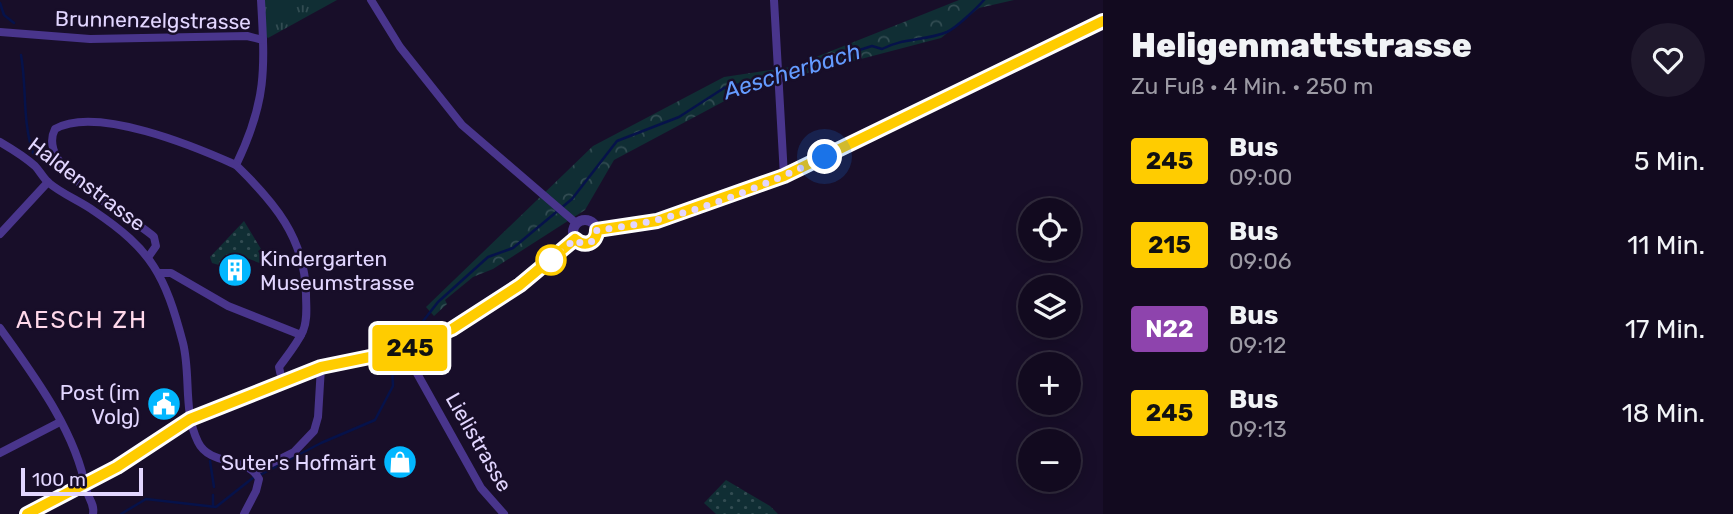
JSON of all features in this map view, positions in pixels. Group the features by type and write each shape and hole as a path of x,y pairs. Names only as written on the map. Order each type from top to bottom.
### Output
{"street":[{"path":"236,165 260,102 265,80 261,0"},
{"path":"372,0 400,47 463,125 576,223"},
{"path":"774,0 784,176"},
{"path":"597,230 657,221 784,176 1103,21"},
{"name":"Brunnenzelgstrasse","path":"0,32 90,39 247,36 263,40"},
{"path":"149,256 156,246 151,234 89,190 58,160 51,141 55,130 77,124 117,125 161,134 236,165 279,211 297,245 306,282 306,315 301,335 279,367 282,381"},
{"name":"Haldenstrasse","path":"0,142 34,166 48,182 132,237 149,256 159,273 183,343 189,380 190,419"},
{"path":"0,234 48,182"},
{"path":"590,221 597,230 596,238 590,243 582,244 575,239 572,233 576,223 590,221"},
{"path":"27,514 86,485 190,419 321,367 404,350 452,329 520,285 575,239"},
{"path":"159,273 171,273 228,306 301,335"},
{"path":"0,328 33,375 77,455 93,514"},
{"name":"Lielistrasse","path":"404,350 481,488 503,514"},
{"path":"257,475 294,452 314,431 318,417 321,367"},
{"path":"190,419 204,451 257,475"},
{"path":"0,453 60,422"},
{"path":"244,514 256,491 257,475"}],"green space":[{"path":"258,0 337,0 268,38 260,32"},
{"path":"959,0 1014,0 979,8 941,38 747,89 614,160 585,210 493,269 473,277 445,300 447,304 434,316 426,307 593,146 724,77 791,67"},
{"path":"244,221 261,249 258,251 265,265 233,253 229,268 212,263 210,257"},
{"path":"726,480 770,506 778,514 716,514 704,503"}],"waterway":[{"name":"Aescherbach","path":"781,75 872,46 882,49 947,32 984,0"},
{"path":"0,3 4,15 14,23"},
{"path":"21,55 27,128 33,153"},
{"name":"Aescherbach","path":"420,325 438,302 488,257 513,248 572,199 617,141 679,117 724,88 775,76"},
{"name":"Aescherbach","path":"260,475 321,443 375,420 393,386 392,366"},
{"path":"210,461 214,487"},
{"name":"Aescherbach","path":"121,514 146,499 216,507 254,477"},
{"path":"213,495 213,506"}],"bus line":[{"name":"245","path":"27,514 117,467 190,419 321,367 404,350 452,329 520,285 575,239 582,244 590,243 596,238 597,230 657,221 784,176 925,110 1103,21"}],"place":[{"name":"Kindergarten Museumstrasse","path":"235,270"},
{"name":"Post (im Volg)","path":"164,404"},
{"name":"Suter's Hofmärt","path":"400,462"}],"district":[{"name":"AESCH ZH","path":"82,320"}],"route":[{"path":"551,260 575,239 582,244 590,243 596,238 597,230 657,221 694,210 784,176 825,157"}]}
